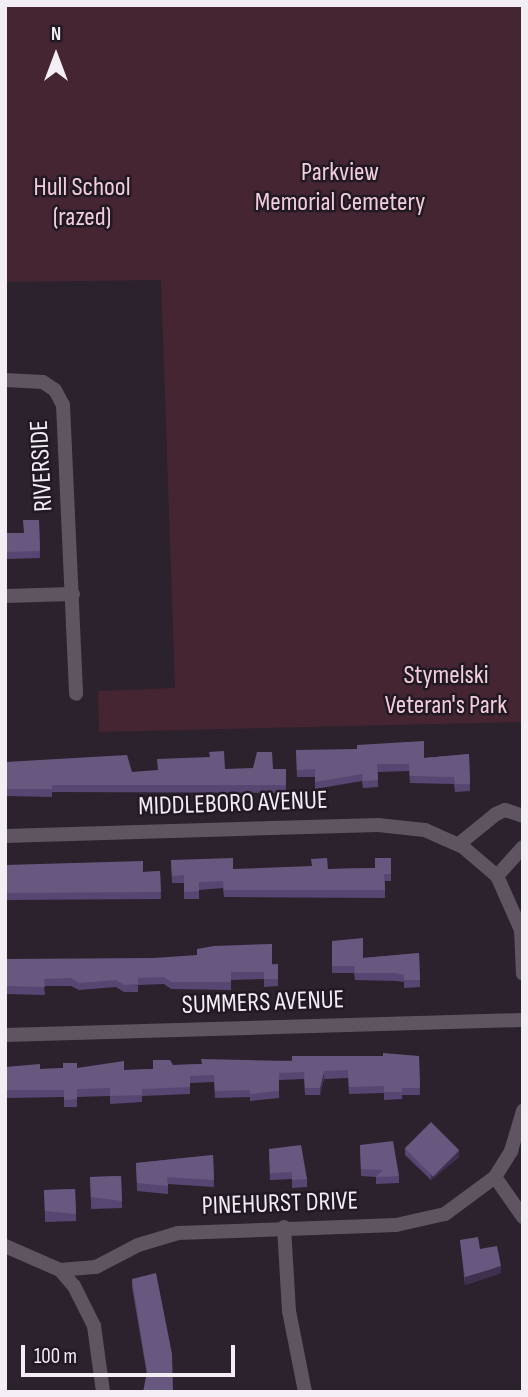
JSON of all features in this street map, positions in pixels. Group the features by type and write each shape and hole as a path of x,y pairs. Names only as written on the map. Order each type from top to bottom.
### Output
{"street":[{"name":"RIVERSIDE","path":"5,380 43,382 63,405 76,694"},
{"path":"5,596 73,594"},
{"path":"458,844 505,810 523,816"},
{"name":"MIDDLEBORO AVENUE","path":"5,836 378,825 425,830 458,844 497,876"},
{"path":"523,848 497,876 521,930 523,974"},
{"name":"SUMMERS AVENUE","path":"5,1035 523,1020"},
{"name":"PINEHURST DRIVE","path":"60,1270 96,1267 138,1245 178,1233 421,1222 463,1204 495,1177 514,1144 523,1111"},
{"path":"495,1177 523,1217"},
{"path":"284,1227 289,1311 305,1392"},
{"path":"5,1246 60,1270 94,1325 103,1392"}],"green space":[{"name":"Parkview Memorial Cemetery","path":"5,5 523,5 523,722 99,732 98,691 175,688 161,280 5,282"}],"building":[{"path":"23,520 39,520 40,551 5,552 5,533 24,533"},
{"path":"424,741 424,758 469,754 470,784 455,784 454,777 410,776 409,764 377,764 378,780 363,781 362,774 315,782 315,769 297,770 296,750 357,749 357,745"},
{"path":"224,751 225,769 253,768 257,752 272,752 273,769 286,769 286,785 52,785 52,789 5,789 5,762 127,755 132,772 158,770 157,759 210,757 209,752"},
{"path":"233,858 233,869 312,866 311,859 327,858 328,869 375,868 375,858 391,858 391,874 384,874 385,890 224,890 223,881 199,882 199,891 184,892 184,875 172,876 171,860"},
{"path":"143,861 143,872 160,871 161,892 5,893 5,865"},
{"path":"363,938 363,958 419,953 420,980 404,980 404,975 396,973 355,973 354,966 332,966 332,941"},
{"path":"272,944 272,965 278,964 278,979 264,979 264,972 231,972 231,982 171,982 164,977 138,978 138,984 124,985 116,980 79,983 71,978 44,979 45,987 5,986 5,959 154,958 197,955 197,949 214,946"},
{"path":"383,1053 419,1056 420,1088 384,1092 384,1086 349,1087 348,1070 324,1071 320,1088 305,1088 304,1072 279,1073 279,1091 250,1094 250,1090 215,1091 214,1075 190,1076 190,1087 142,1089 142,1095 110,1096 110,1088 77,1089 77,1099 64,1100 64,1090 5,1090 5,1067 40,1064 40,1069 63,1068 63,1063 77,1063 77,1068 124,1061 124,1070 153,1069 153,1060 170,1060 173,1065 202,1064 201,1059 292,1061 292,1056 383,1056"},
{"path":"431,1122 459,1150 433,1176 405,1148"},
{"path":"393,1141 399,1176 376,1177 383,1170 361,1169 360,1145"},
{"path":"301,1145 307,1179 292,1180 292,1172 270,1173 269,1149"},
{"path":"213,1155 214,1180 167,1177 168,1186 137,1183 136,1163"},
{"path":"121,1176 122,1201 91,1197 90,1177"},
{"path":"75,1189 76,1214 45,1211 44,1190"},
{"path":"478,1237 480,1249 497,1246 501,1266 465,1277 460,1240"},
{"path":"156,1273 172,1354 173,1392 143,1392 147,1372 132,1279"}],"park label":[{"name":"Hull School (razed)","path":"82,203"},
{"name":"Stymelski Veteran's Park","path":"446,691"}]}
